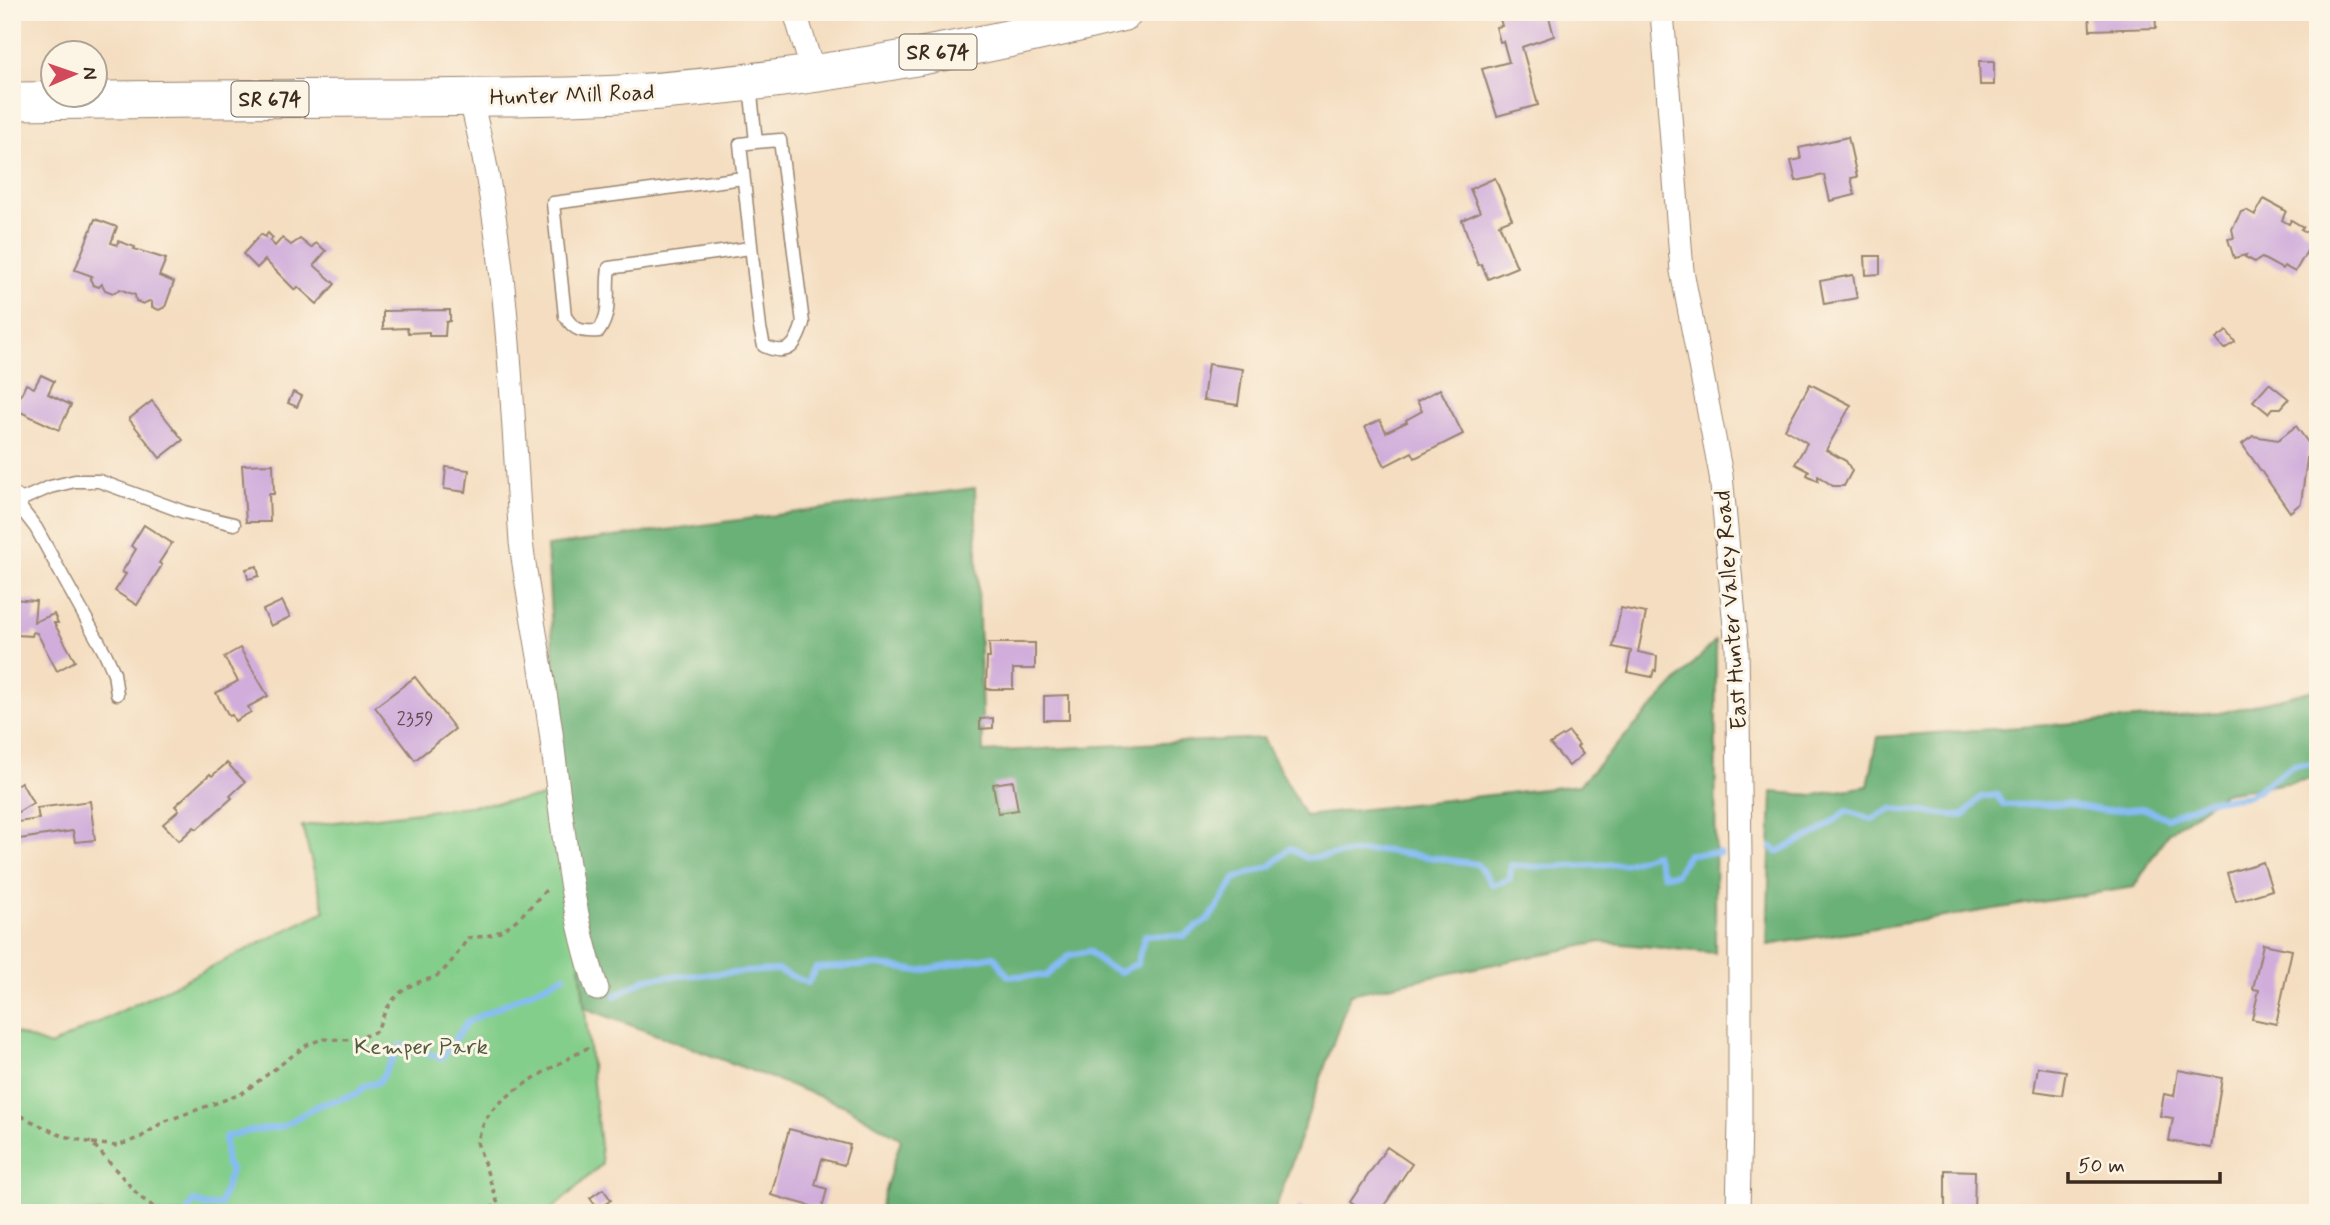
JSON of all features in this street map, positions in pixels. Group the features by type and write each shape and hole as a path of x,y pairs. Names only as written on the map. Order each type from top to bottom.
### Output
{"main road":[{"name":"Hunter Mill Road","path":"12,101 617,94 813,73 1044,32 1124,12"}],"street":[{"path":"795,12 813,73"},
{"name":"East Hunter Valley Road","path":"1662,12 1682,271 1721,475 1736,634 1741,1120 1738,1213"},
{"path":"470,97 477,122 499,250 521,542 549,718 574,908 597,989"}],"lane":[{"path":"750,81 756,142"},
{"path":"780,140 803,323 798,340 789,349 775,351 764,346 743,178 740,144 780,140"},
{"path":"743,178 553,203 565,316 571,326 584,332 599,331 606,321 609,304 609,268 750,248"},
{"path":"117,694 114,673 106,656 36,528 14,500 75,481 99,481 184,512 234,524"}],"path":[{"path":"12,1113 60,1135 92,1143 117,1146 141,1137 175,1117 241,1094 307,1045 322,1039 355,1040 377,1031 386,1006 395,996 417,982 433,978 440,973 468,939 499,932 522,915 549,887 570,880"},
{"path":"481,1213 498,1204 477,1142 487,1117 501,1102 522,1087 589,1047"},
{"path":"92,1143 140,1197 162,1213"}],"green space":[{"path":"975,488 983,752 1263,738 1305,816 1579,785 1716,640 1715,953 1601,942 1350,994 1274,1213 878,1213 901,1139 845,1106 585,1008 561,795 547,546"},
{"path":"2318,689 2318,778 2224,793 2168,833 2134,887 1767,945 1772,792 1813,795 1868,786 1878,737 2220,713"},
{"name":"Kemper Park","path":"561,795 602,1164 548,1213 12,1213 12,1032 50,1046 325,911 302,826"}],"building":[{"path":"1498,12 1534,12 1534,15 1548,13 1554,36 1522,47 1538,105 1497,116 1482,69 1509,62 1496,27 1502,26"},
{"path":"1916,12 1938,12 1938,15 1916,15"},
{"path":"2089,12 2155,12 2156,28 2090,30"},
{"path":"1979,61 1994,61 1994,85 1980,85"},
{"path":"1848,137 1857,177 1851,178 1855,195 1830,201 1824,175 1796,181 1791,161 1801,159 1799,148"},
{"path":"1495,178 1512,219 1499,224 1517,267 1488,279 1481,264 1478,265 1462,220 1480,212 1470,189"},
{"path":"2264,199 2286,211 2282,220 2289,224 2291,220 2315,237 2295,272 2284,266 2282,269 2262,258 2255,262 2245,257 2246,255 2234,258 2228,239 2234,238 2232,229 2241,212 2246,210 2255,215"},
{"path":"95,219 117,227 111,243 117,245 118,241 166,259 159,276 174,282 165,307 159,310 152,307 152,302 149,301 143,304 136,301 135,295 120,289 113,293 105,290 102,284 99,287 93,285 90,279 92,276 75,270"},
{"path":"268,233 275,246 282,238 291,245 300,239 311,248 316,243 326,251 314,265 335,284 317,304 298,287 295,290 265,260 257,268 243,254 261,234 265,237"},
{"path":"1865,256 1880,256 1880,274 1866,275"},
{"path":"1853,275 1857,298 1824,304 1820,281"},
{"path":"450,310 445,336 429,336 429,332 408,333 407,328 383,329 383,311"},
{"path":"2227,331 2235,342 2224,349 2216,339"},
{"path":"1208,364 1243,369 1238,405 1203,400"},
{"path":"41,375 54,381 48,394 71,405 59,430 14,409 26,384 34,388"},
{"path":"2269,383 2289,399 2281,408 2272,408 2268,413 2253,401"},
{"path":"1810,384 1851,405 1826,450 1846,461 1852,471 1844,486 1833,486 1818,476 1818,481 1807,475 1809,471 1795,464 1807,443 1785,429"},
{"path":"1440,389 1463,434 1415,458 1412,452 1385,466 1365,427 1380,420 1386,432 1407,422 1406,420 1422,411 1417,401"},
{"path":"293,392 302,396 297,407 288,403"},
{"path":"152,401 183,440 160,458 129,419"},
{"path":"2296,426 2309,444 2301,503 2290,512 2242,444 2253,436 2278,440"},
{"path":"273,464 274,494 269,494 270,522 246,522 242,465"},
{"path":"446,467 469,470 466,492 444,489"},
{"path":"144,525 172,543 159,563 162,565 137,605 115,591 126,574 122,572 136,549 131,546"},
{"path":"257,566 259,576 248,579 246,569"},
{"path":"12,599 36,601 34,622 54,614 58,623 54,623 75,661 57,671 37,633 33,632 32,636 17,635 18,631 12,631"},
{"path":"282,601 290,617 271,626 263,610"},
{"path":"1621,608 1646,613 1638,652 1657,656 1656,671 1654,670 1652,677 1627,672 1631,651 1613,647"},
{"path":"989,643 1035,643 1035,669 1013,669 1013,689 986,689"},
{"path":"240,648 268,696 248,707 251,712 235,721 232,715 229,716 216,693 238,681 224,657"},
{"path":"415,677 455,729 415,760 375,707"},
{"path":"1069,695 1069,720 1044,720 1044,696"},
{"path":"993,718 993,728 980,729 980,719"},
{"path":"1569,732 1583,754 1569,766 1550,744"},
{"path":"227,763 245,782 230,796 232,798 179,841 163,824 179,810 175,806 210,774 212,776"},
{"path":"1013,781 1018,810 998,813 993,784"},
{"path":"21,782 33,803 13,815 12,788"},
{"path":"90,801 95,840 75,842 73,831 19,839 17,822 39,819 37,808"},
{"path":"2263,862 2272,890 2236,901 2227,873"},
{"path":"2263,944 2292,950 2276,1024 2252,1019 2259,990 2253,989"},
{"path":"2038,1067 2066,1071 2062,1095 2034,1091"},
{"path":"2178,1070 2222,1078 2211,1148 2169,1141 2173,1118 2160,1116 2164,1094 2174,1096"},
{"path":"789,1129 850,1145 844,1165 822,1159 815,1185 827,1189 822,1209 771,1195"},
{"path":"1387,1147 1412,1164 1379,1213 1366,1213 1350,1202"},
{"path":"1945,1170 1975,1171 1974,1213 1945,1212"},
{"path":"603,1189 611,1200 598,1209 590,1198"},
{"path":"1299,1206 1306,1211 1309,1207 1318,1213 1294,1213"}],"waterway":[{"path":"1772,847 1777,852 1820,831 1847,811 1872,819 1892,809 1963,816 1981,797 1997,795 2003,805 2066,804 2106,811 2142,808 2167,818 2206,801 2249,796 2294,764 2318,764"},
{"path":"615,996 648,978 777,970 808,983 816,968 879,965 919,971 994,956 1008,976 1046,976 1070,955 1089,951 1104,965 1120,972 1137,964 1145,935 1184,936 1210,918 1236,878 1271,866 1290,848 1306,858 1380,850 1477,864 1493,885 1510,879 1511,865 1541,867 1624,864 1655,854 1663,875 1676,874 1688,854 1720,853"},
{"path":"187,1213 193,1201 206,1206 220,1205 231,1170 226,1165 225,1137 281,1127 319,1105 357,1094 364,1086 379,1082 401,1045 442,1058 467,1022 564,976"},
{"path":"12,1206 34,1213"}]}
